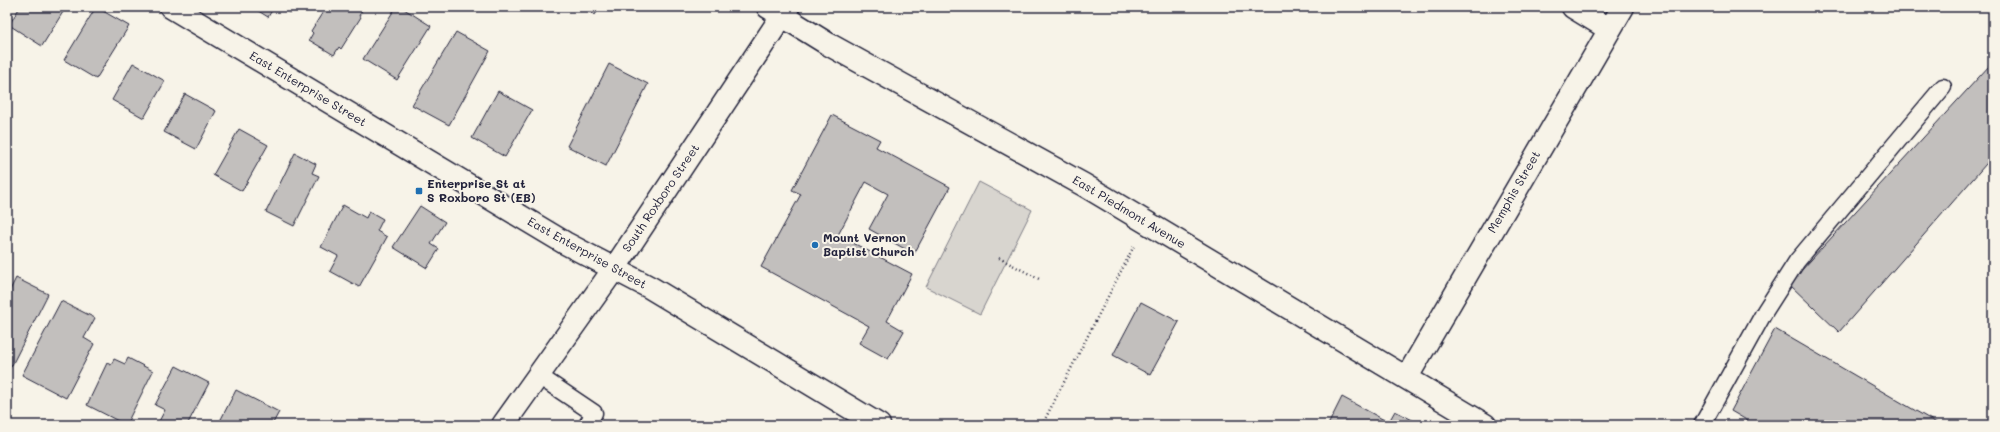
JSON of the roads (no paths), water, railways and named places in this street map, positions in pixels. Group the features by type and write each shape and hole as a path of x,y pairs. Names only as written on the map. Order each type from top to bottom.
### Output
{"street":[{"name":"East Enterprise Street","path":"171,7 565,243 651,288 879,425"},
{"path":"1573,7 1609,29"},
{"name":"Memphis Street","path":"1407,377 1623,7"},
{"name":"South Roxboro Street","path":"503,425 614,269 779,10"},
{"name":"East Piedmont Avenue","path":"779,10 828,44 1084,185 1485,425"}],"lane":[{"path":"1702,425 1765,311 1797,261 1943,87"},
{"path":"539,376 594,413 587,425"}],"place":[{"name":"Enterprise St at S Roxboro St (EB)","path":"419,191"},
{"name":"Mount Vernon Baptist Church","path":"815,245"}]}
